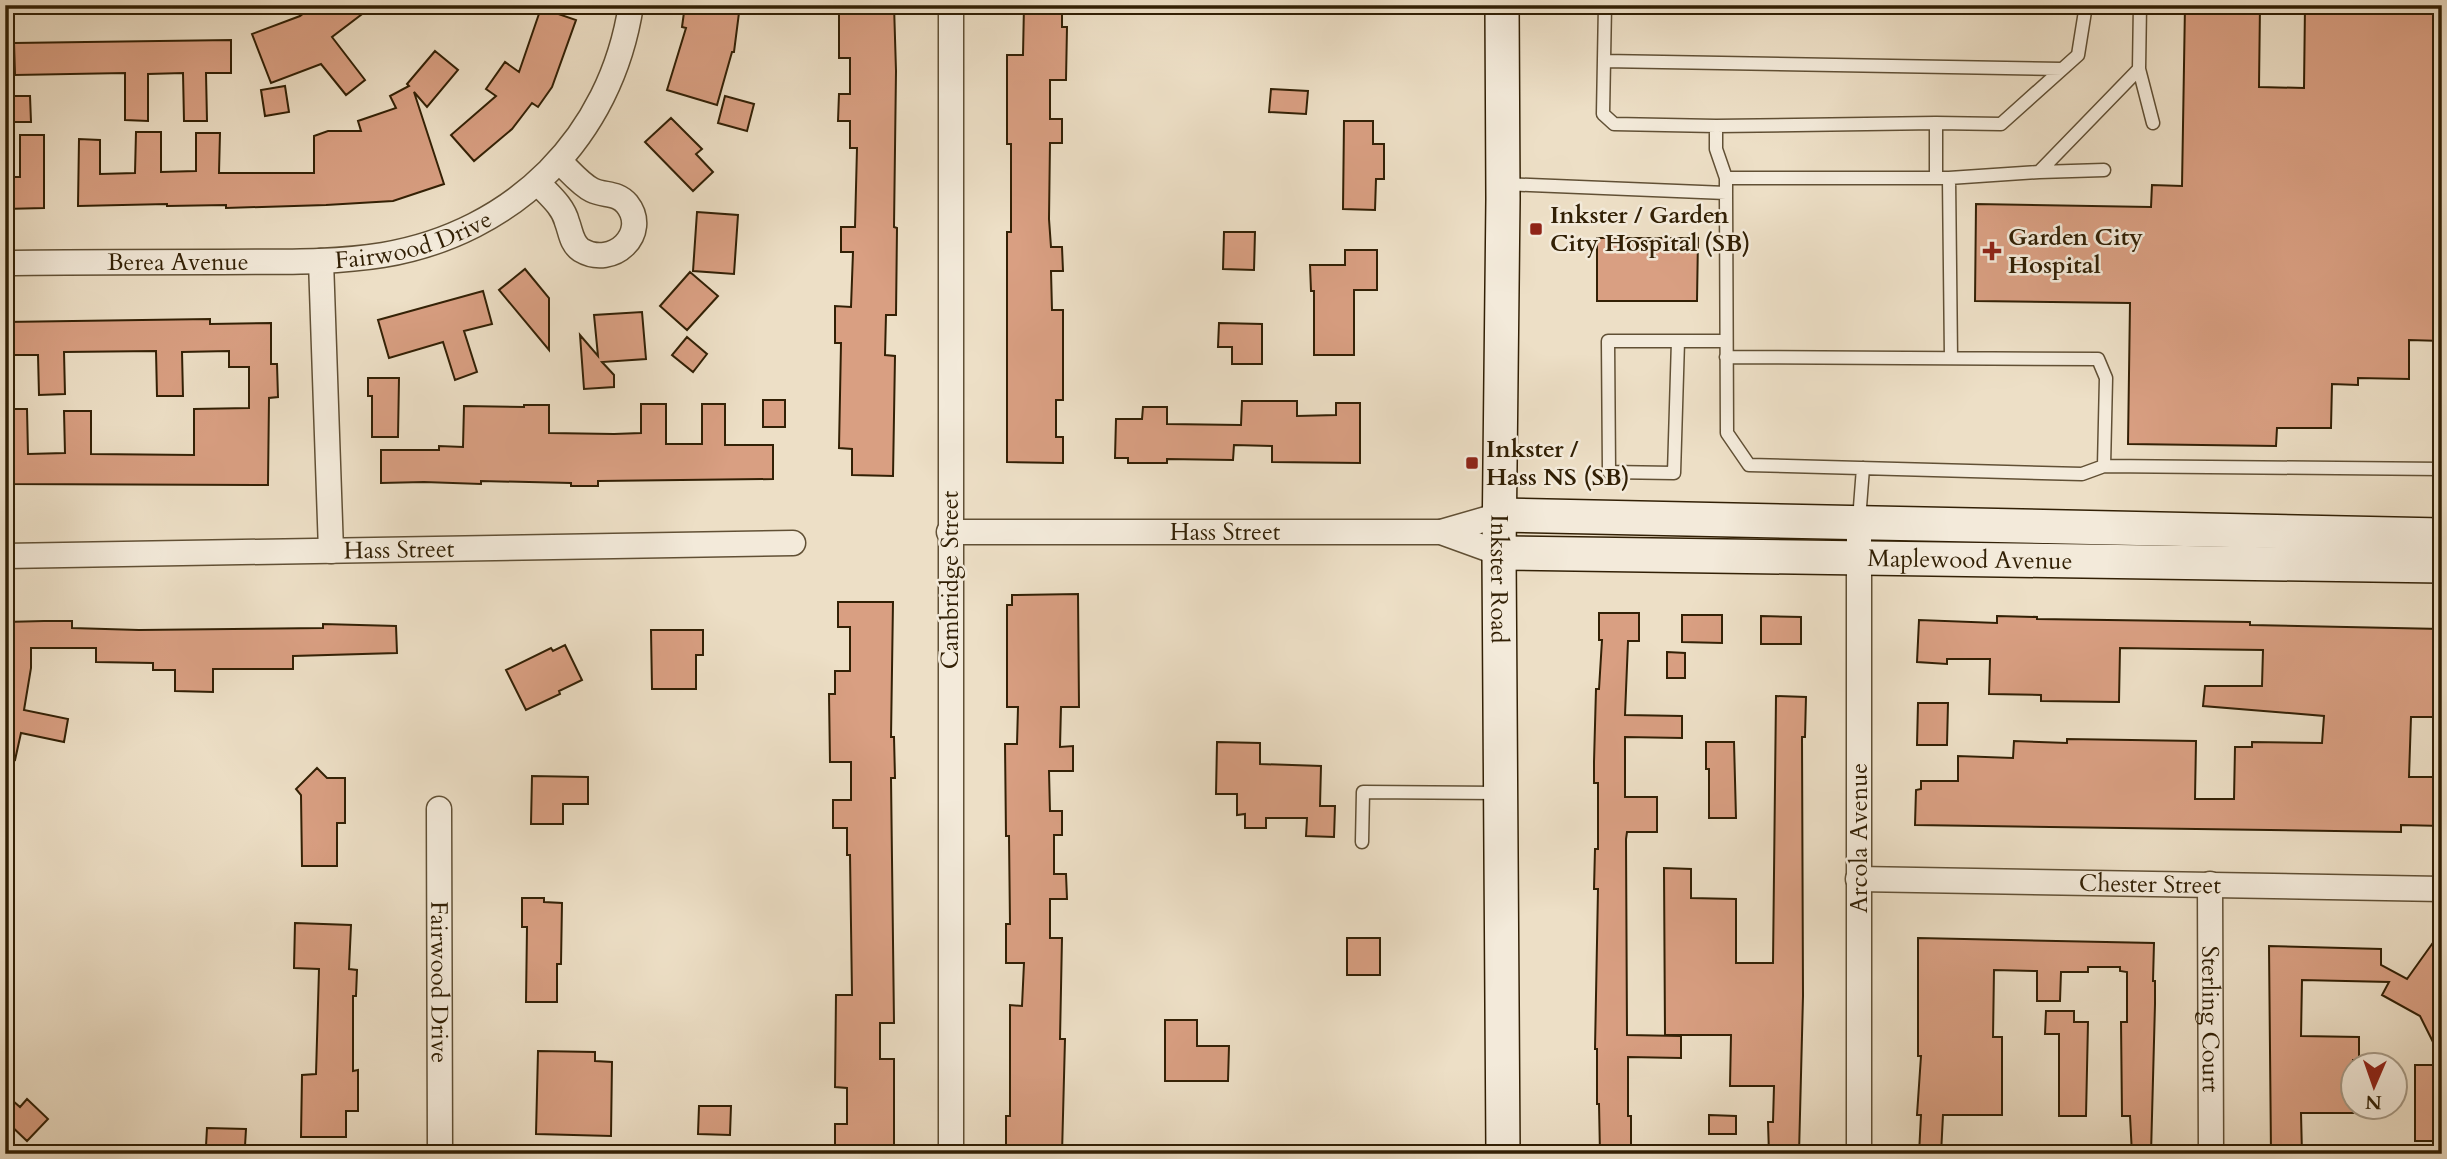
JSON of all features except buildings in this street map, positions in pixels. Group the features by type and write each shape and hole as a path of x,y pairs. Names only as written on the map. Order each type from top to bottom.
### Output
{"street":[{"name":"Fairwood Drive","path":"331,551 321,261 384,255 420,247 481,222 538,183 559,161 589,121 608,85 625,36 631,5"},
{"name":"Cambridge Street","path":"951,5 951,1154"},
{"name":"Inkster Road","path":"1503,5 1499,553 1503,1154"},
{"path":"538,183 563,211 570,236 581,250 592,255 606,256 625,246 633,225 628,205 620,197 593,190 559,161"},
{"name":"Berea Avenue","path":"5,263 321,261"},
{"path":"1441,532 1500,514"},
{"name":"Maplewood Avenue","path":"1500,514 1859,523 2218,547 2442,566"},
{"name":"Arcola Avenue","path":"1859,523 1859,1154"},
{"name":"Hass Street","path":"950,532 1441,532 1499,553"},
{"name":"Maplewood Avenue","path":"1499,553 1859,557 2218,547 2442,535"},
{"name":"Hass Street","path":"5,556 793,543"},
{"name":"Fairwood Drive","path":"439,809 440,1154"},
{"name":"Chester Street","path":"1858,879 2442,889"},
{"name":"Sterling Court","path":"2210,884 2211,1154"}],"lane":[{"path":"1605,5 1603,114 1614,124 1716,126 2001,124 2078,55 2086,5"},
{"path":"2140,5 2139,69 2153,123"},
{"path":"1604,61 2062,69"},
{"path":"2039,172 2139,69"},
{"path":"1936,123 1936,178"},
{"path":"1716,126 1716,149 1726,178 1727,433 1749,465 2082,474 2104,466 2442,468"},
{"path":"1726,178 1949,178 2104,170"},
{"path":"1949,178 1951,358"},
{"path":"1503,184 1726,193"},
{"path":"1678,341 1674,473 1609,472 1608,341 1678,341 1726,341"},
{"path":"1726,356 2098,359 2106,378 2104,466"},
{"path":"1859,523 1863,468"},
{"path":"1362,842 1363,792 1500,793"}],"place":[{"name":"Inkster / Garden City Hospital (SB)","path":"1536,229"},
{"name":"Garden City Hospital","path":"1992,251"},
{"name":"Inkster / Hass NS (SB)","path":"1472,463"}]}
